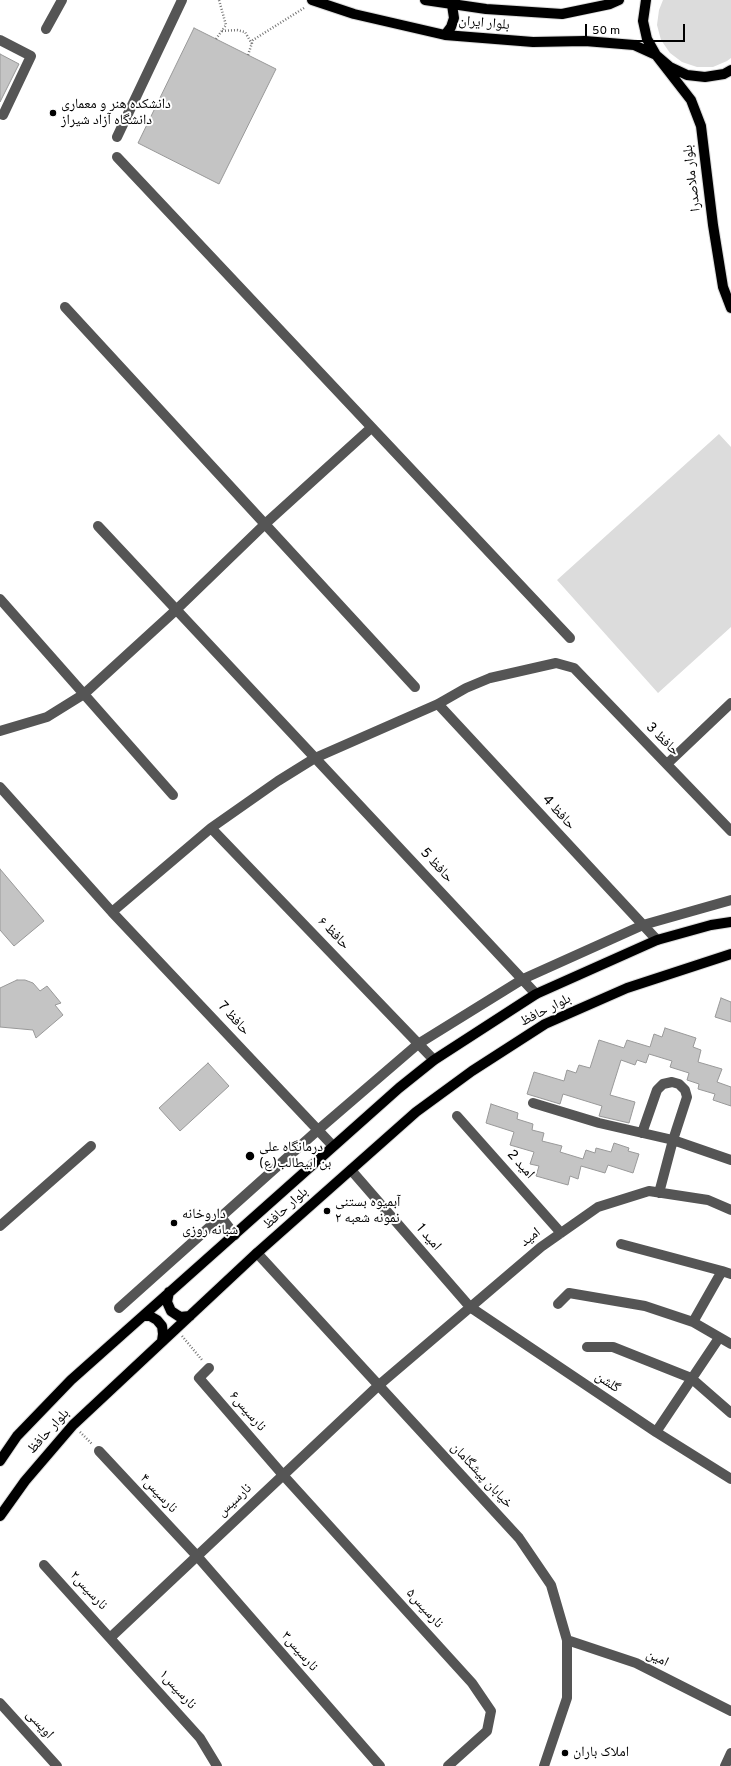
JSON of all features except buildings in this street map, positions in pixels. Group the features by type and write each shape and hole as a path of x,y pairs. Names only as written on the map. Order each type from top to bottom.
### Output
{"main road":[{"name":"بلوار ایران","path":"425,0 486,9 562,14 610,4 619,0"},
{"path":"646,0 643,21 647,39 656,55 670,67 687,75 705,77 724,74 731,70"},
{"name":"بلوار ایران","path":"313,1 354,14 445,34 533,42 585,41 634,45 656,55"},
{"path":"445,34 451,27 454,18 452,5"},
{"name":"بلوار ملاصدرا","path":"656,55 691,100 701,126 713,225 723,287 731,308"},
{"name":"بلوار حافظ","path":"0,1461 17,1436 71,1380 333,1146 399,1088 434,1060 536,994 657,940 711,925 731,922"},
{"name":"بلوار حافظ","path":"0,1516 25,1481 73,1425 257,1253 416,1112 472,1071 545,1024 627,988 731,954"},
{"path":"169,1292 167,1302 171,1311 180,1317 190,1316"},
{"path":"143,1316 150,1316 157,1320 162,1326 162,1341"}],"street":[{"path":"46,29 62,0"},
{"path":"117,137 182,0"},
{"path":"0,40 31,56 3,114"},
{"path":"117,157 570,638"},
{"path":"64,307 415,687"},
{"path":"0,731 47,716 84,694 176,610 265,524 371,428"},
{"name":"حافظ 5","path":"98,526 536,994"},
{"path":"0,599 174,795"},
{"name":"حافظ 3","path":"438,704 466,688 490,678 556,662 574,668 731,831"},
{"path":"667,764 731,703"},
{"path":"112,912 211,828 278,781 315,758 438,704"},
{"name":"حافظ 4","path":"438,704 657,940"},
{"name":"حافظ 7","path":"0,787 112,912 333,1146"},
{"name":"حافظ ۶","path":"211,828 434,1060"},
{"path":"120,1308 318,1130 418,1044 522,979 643,925 731,900"},
{"path":"642,1133 657,1090 663,1084 672,1082 679,1084 685,1090 687,1097 673,1140 659,1193"},
{"path":"533,1103 599,1123 673,1140 731,1160"},
{"name":"امید 2","path":"457,1116 561,1232"},
{"path":"0,1226 91,1146"},
{"name":"امید 1","path":"351,1170 470,1307"},
{"name":"امید","path":"379,1385 561,1232 598,1207 649,1191 708,1200 731,1210"},
{"path":"221,1217 235,1235"},
{"path":"621,1244 727,1273 693,1322"},
{"name":"خیابان پیشگامان","path":"257,1253 519,1538 551,1585 567,1640 566,1698 544,1766"},
{"path":"558,1304 569,1293 645,1306 693,1322 731,1344"},
{"name":"گلشن","path":"470,1307 656,1432 731,1479"},
{"path":"656,1432 719,1338"},
{"path":"587,1347 613,1347 691,1378 731,1413"},
{"name":"نارسیس۶","path":"209,1368 199,1378 283,1475"},
{"name":"نارسیس","path":"111,1637 379,1385"},
{"name":"نارسیس۴","path":"99,1451 197,1556"},
{"name":"نارسیس۵","path":"283,1475 472,1683 491,1711 487,1731 448,1766"},
{"name":"نارسیس۳","path":"197,1556 380,1766"},
{"name":"نارسیس۲","path":"44,1565 111,1637"},
{"name":"نارسیس۱","path":"111,1637 200,1738 217,1766"},
{"name":"امین","path":"567,1640 636,1664 731,1711"},
{"name":"اویسی","path":"0,1703 57,1766"},
{"path":"725,1766 731,1753"}],"path":[{"path":"216,39 226,25 218,0"},
{"path":"248,55 253,40 313,1"},
{"path":"222,31 237,30 244,32 252,44"},
{"path":"176,1328 209,1368"},
{"path":"73,1425 99,1451"}],"shaded area":[{"path":"663,0 731,0 731,58 713,67 697,67 682,62 670,53 661,40 657,25 659,10"},
{"path":"719,434 731,447 731,627 658,693 557,580"}],"place":[{"name":"دانشکده هنر و معماری دانشگاه آزاد شیراز","path":"53,113"},
{"name":"درمانگاه علی بن ابیطالب(ع)","path":"250,1156"},
{"name":"آبمیوه بستنی نمونه شعبه ۲","path":"327,1211"},
{"name":"داروخانه شبانه روزی","path":"174,1223"},
{"name":"املاک باران","path":"565,1753"}]}
